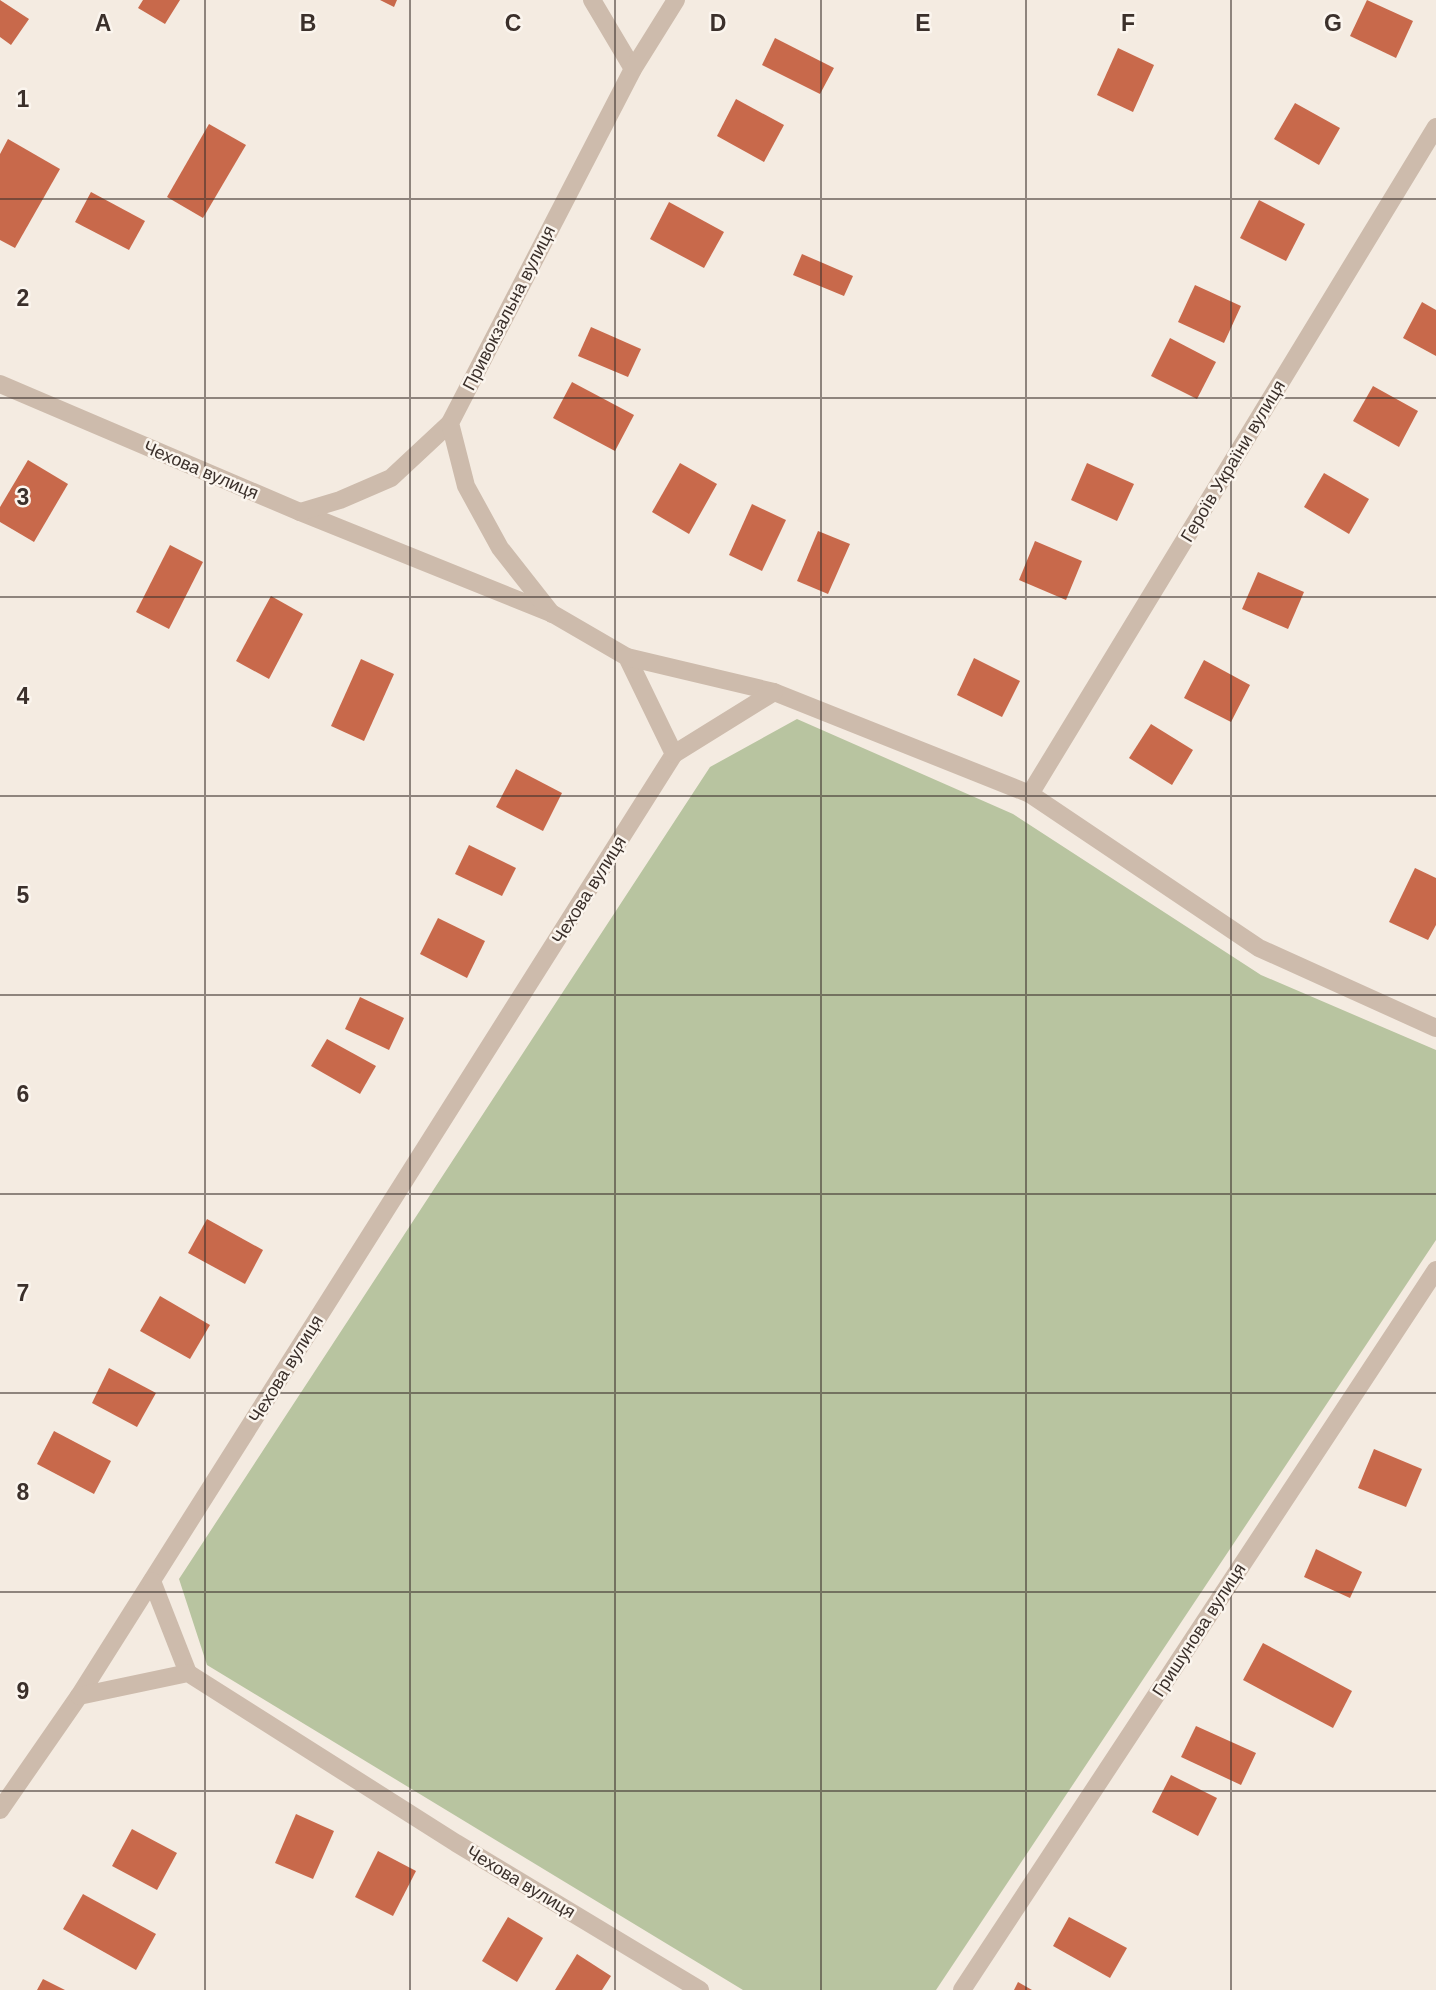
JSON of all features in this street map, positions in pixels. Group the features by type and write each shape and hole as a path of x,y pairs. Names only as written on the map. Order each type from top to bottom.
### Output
{"street":[{"path":"592,0 633,69"},
{"name":"Привокзальна вулиця","path":"300,512 340,500 391,478 450,423 633,69 676,0"},
{"name":"Героїв України вулиця","path":"1030,794 1436,127"},
{"name":"Чехова вулиця","path":"0,384 300,512 553,614 627,657"},
{"path":"450,423 466,486 500,548 553,614"},
{"path":"627,657 674,754 774,692"},
{"path":"627,657 774,692 1030,794 1259,948 1436,1028"},
{"name":"Чехова вулиця","path":"0,1810 79,1696 674,754"},
{"name":"Гришунова вулиця","path":"962,1990 1436,1270"},
{"path":"79,1696 188,1673 152,1581"},
{"name":"Чехова вулиця","path":"188,1673 456,1843 700,1990"}],"green space":[{"path":"797,719 1013,814 1261,975 1436,1050 1436,1240 936,1990 743,1990 207,1665 179,1579 710,767"}],"building":[{"path":"0,0 29,19 11,45 0,37"},
{"path":"143,0 180,0 165,24 138,8"},
{"path":"380,0 397,0 394,7"},
{"path":"1367,0 1413,21 1396,58 1350,36"},
{"path":"775,38 834,68 820,94 762,65"},
{"path":"1118,48 1154,65 1133,112 1097,95"},
{"path":"736,99 784,125 764,162 717,136"},
{"path":"1295,103 1340,128 1319,165 1274,139"},
{"path":"209,124 246,145 203,218 167,197"},
{"path":"8,139 60,169 15,248 0,240 0,154"},
{"path":"91,192 145,221 129,250 75,222"},
{"path":"1259,200 1305,224 1286,261 1240,238"},
{"path":"669,202 724,232 704,268 650,239"},
{"path":"802,254 853,276 844,296 793,275"},
{"path":"1195,285 1241,306 1224,343 1178,322"},
{"path":"1422,302 1436,310 1436,356 1403,338"},
{"path":"591,327 641,349 628,377 578,356"},
{"path":"1170,338 1216,362 1197,399 1151,376"},
{"path":"572,382 634,415 615,451 553,418"},
{"path":"1373,386 1418,411 1399,447 1353,421"},
{"path":"28,460 68,484 34,542 0,522 0,507"},
{"path":"680,463 717,484 689,534 652,512"},
{"path":"1087,463 1134,484 1117,521 1071,500"},
{"path":"1324,473 1369,499 1349,534 1304,507"},
{"path":"752,504 786,520 762,571 729,555"},
{"path":"818,531 850,544 828,594 797,581"},
{"path":"1035,541 1082,561 1066,600 1019,580"},
{"path":"170,545 203,562 169,629 136,612"},
{"path":"1258,572 1304,592 1288,629 1242,609"},
{"path":"271,596 303,614 269,679 236,661"},
{"path":"974,658 1020,681 1002,717 957,695"},
{"path":"361,659 394,674 364,741 331,726"},
{"path":"1204,660 1250,685 1231,722 1184,698"},
{"path":"1151,724 1193,750 1172,785 1129,758"},
{"path":"516,769 562,793 543,831 496,807"},
{"path":"469,845 516,868 502,896 455,874"},
{"path":"1415,868 1436,878 1436,925 1428,940 1389,922"},
{"path":"438,918 485,941 467,978 420,954"},
{"path":"360,997 404,1018 389,1050 345,1029"},
{"path":"327,1039 376,1066 360,1094 311,1066"},
{"path":"207,1219 263,1250 245,1284 188,1253"},
{"path":"160,1296 210,1325 190,1359 140,1331"},
{"path":"109,1368 156,1393 137,1427 92,1403"},
{"path":"54,1431 111,1461 94,1494 37,1464"},
{"path":"1374,1449 1422,1469 1406,1507 1358,1488"},
{"path":"1316,1549 1362,1572 1350,1598 1304,1577"},
{"path":"1263,1643 1352,1691 1333,1728 1243,1680"},
{"path":"1196,1726 1256,1753 1241,1785 1181,1757"},
{"path":"1171,1775 1217,1798 1198,1836 1152,1812"},
{"path":"296,1814 334,1831 313,1879 275,1863"},
{"path":"132,1829 177,1853 157,1890 112,1866"},
{"path":"378,1851 416,1871 393,1916 355,1897"},
{"path":"83,1894 156,1934 136,1970 63,1929"},
{"path":"508,1917 543,1938 517,1982 482,1961"},
{"path":"1069,1917 1127,1948 1110,1978 1053,1946"},
{"path":"577,1954 611,1976 602,1990 555,1990"},
{"path":"43,1979 65,1990 37,1990"},
{"path":"1018,1982 1032,1990 1014,1990"}]}
